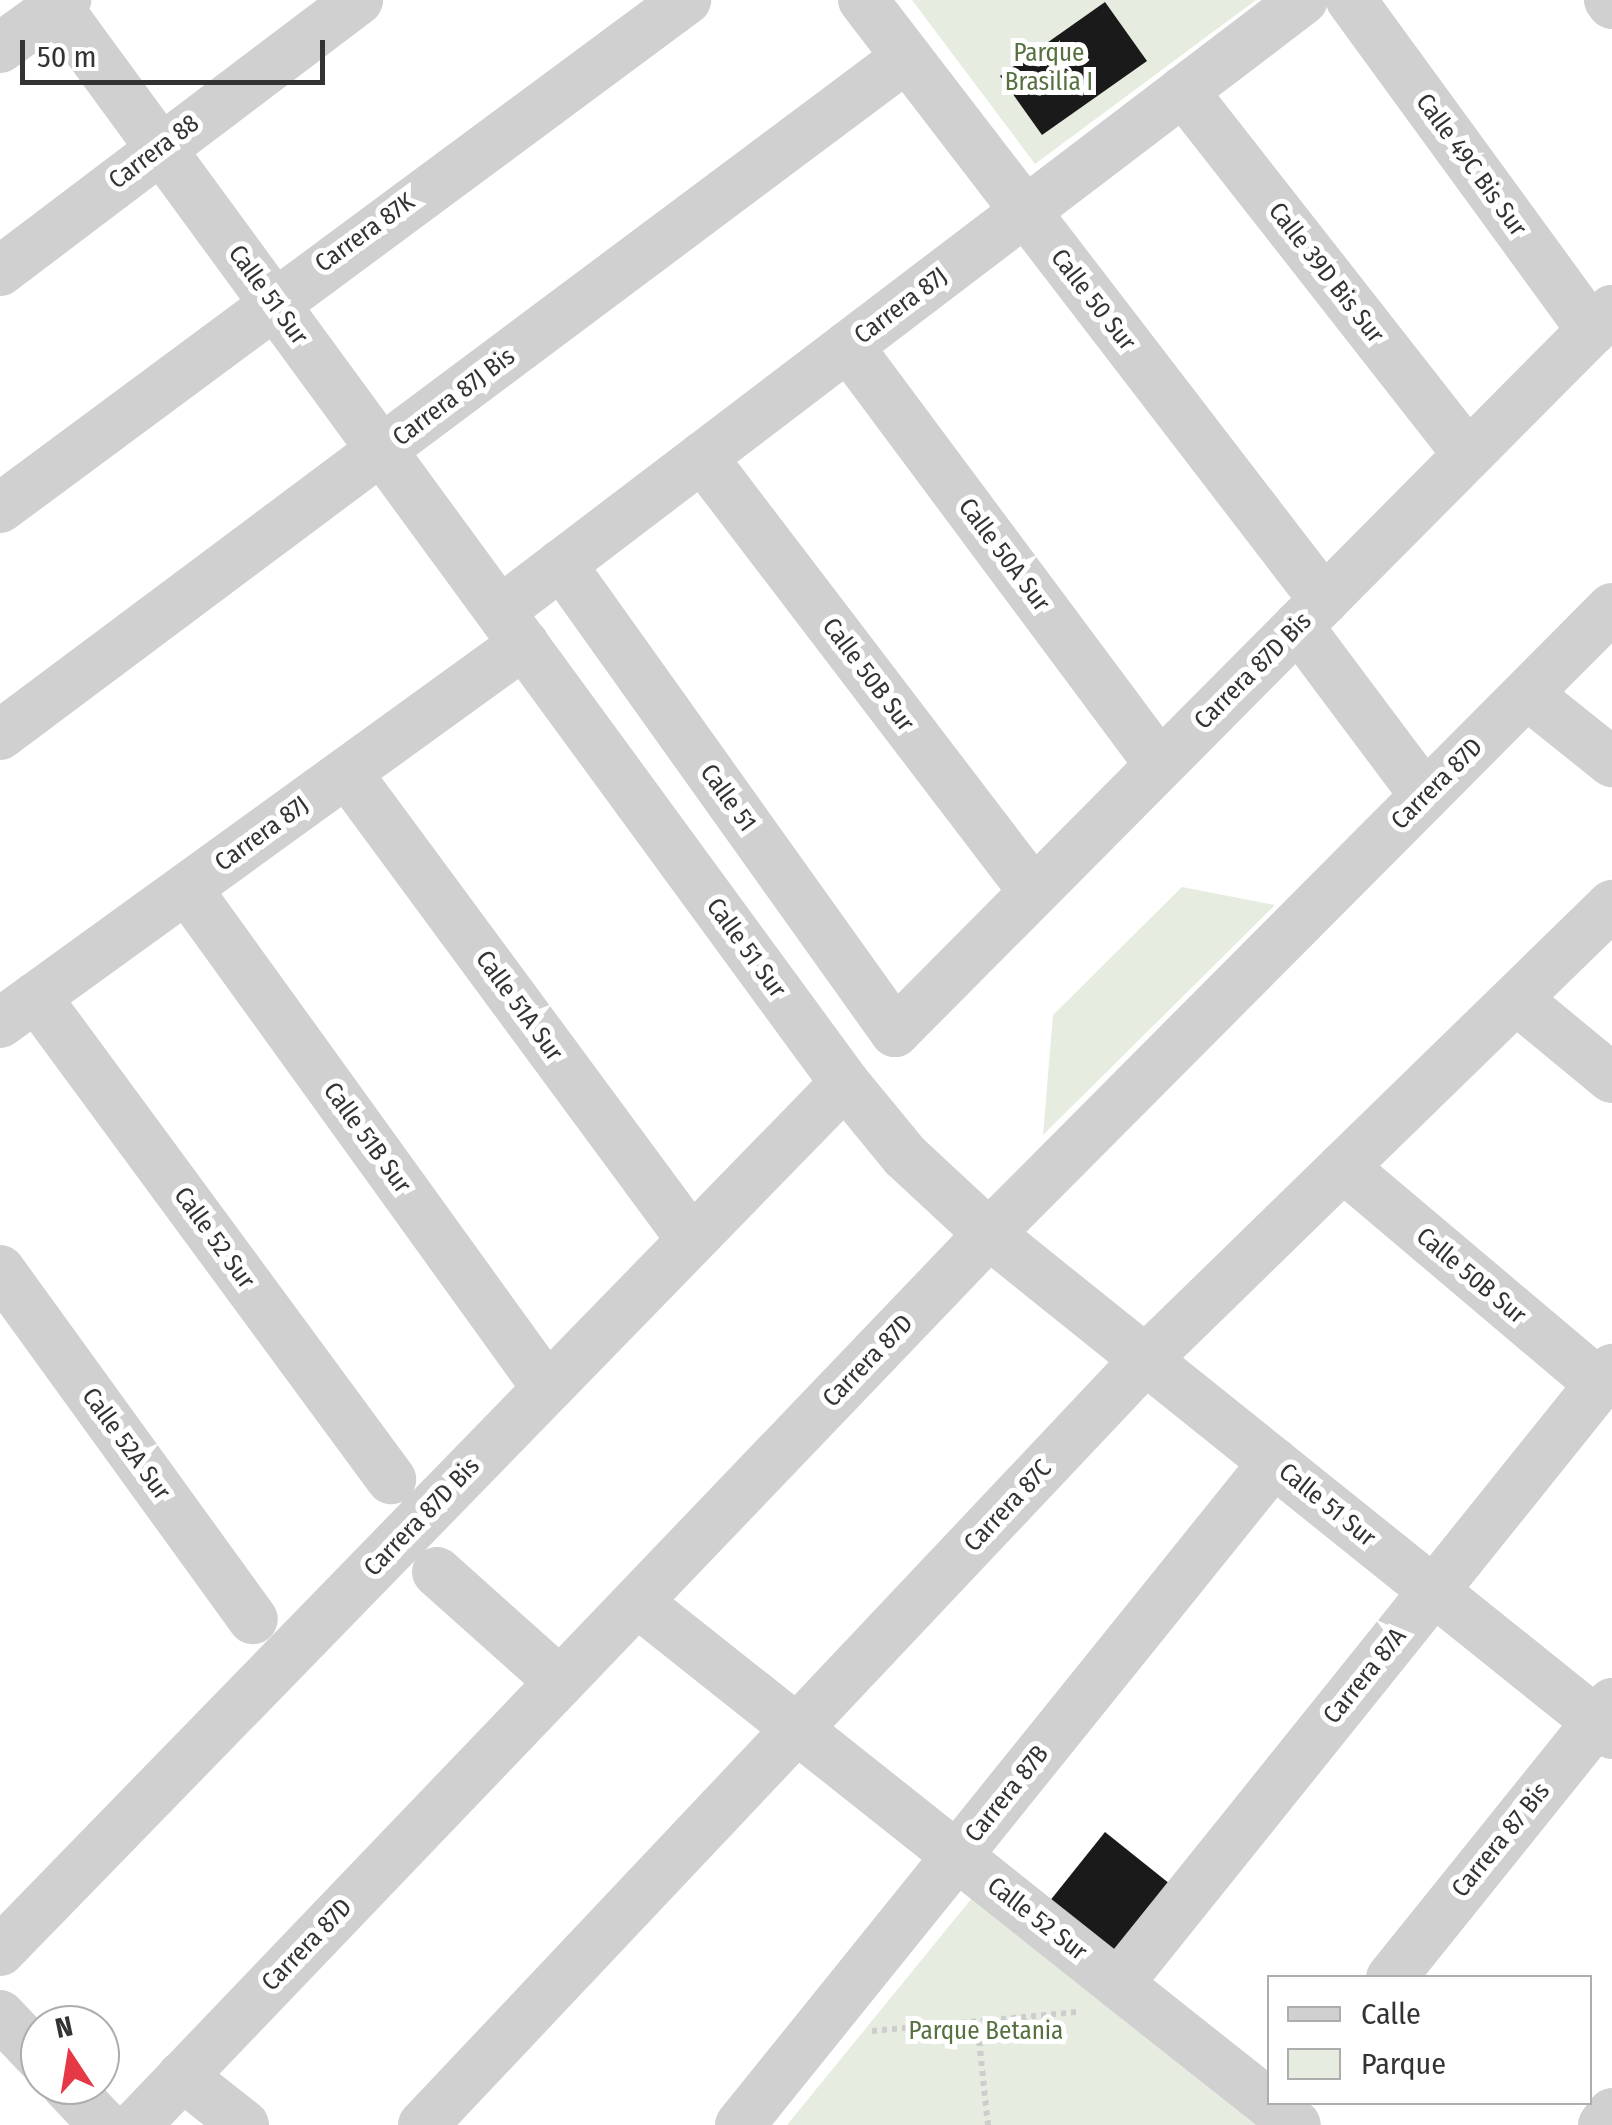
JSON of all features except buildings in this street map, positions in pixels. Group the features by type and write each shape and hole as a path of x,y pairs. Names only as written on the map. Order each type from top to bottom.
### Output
{"street":[{"name":"Carrera 88","path":"0,271 358,0"},
{"name":"Carrera 87K","path":"0,508 272,300 686,0"},
{"name":"Calle 50 Sur","path":"863,0 1025,211 1311,613 1425,796"},
{"name":"Carrera 87J","path":"13,1006 347,773 512,628 562,564 1303,0"},
{"name":"Calle 49C Bis Sur","path":"1350,0 1602,321"},
{"name":"Calle 51 Sur","path":"58,2 845,1083 905,1156 989,1234 1434,1591 1607,1719"},
{"path":"0,48 58,2"},
{"name":"Carrera 87J Bis","path":"0,736 907,57"},
{"name":"Calle 39D Bis Sur","path":"1183,91 1468,456"},
{"name":"Carrera 87D Bis","path":"896,1032 1602,321"},
{"name":"Calle 50A Sur","path":"848,346 1160,765"},
{"name":"Calle 50B Sur","path":"702,458 1034,892"},
{"name":"Calle 51","path":"562,564 896,1032"},
{"name":"Carrera 87D","path":"136,2125 989,1234 1612,608"},
{"path":"1527,694 1612,762"},
{"name":"Calle 51A Sur","path":"347,773 691,1239"},
{"name":"Calle 51B Sur","path":"187,888 547,1388"},
{"name":"Carrera 87C","path":"423,2125 1146,1360 1612,906"},
{"path":"1516,999 1612,1078"},
{"name":"Calle 52 Sur","path":"13,1006 391,1479"},
{"name":"Carrera 87D Bis","path":"0,1951 845,1083"},
{"name":"Calle 50B Sur","path":"1343,1167 1606,1376"},
{"name":"Calle 52A Sur","path":"0,1270 253,1619"},
{"name":"Carrera 87A","path":"1132,1995 1434,1591 1606,1376"},
{"name":"Carrera 87B","path":"740,2125 1274,1462"},
{"path":"438,1572 560,1682"},
{"name":"Calle 52 Sur","path":"637,1602 1267,2097"},
{"name":"Carrera 87 Bis","path":"1393,1975 1607,1719"},
{"path":"0,2015 20,2036"},
{"path":"182,2076 244,2125"},
{"path":"85,2105 104,2125"},
{"path":"1603,2125 1612,2113"}],"path":[{"path":"875,2017 863,2032 977,2021 1132,1995"},
{"path":"977,2021 988,2125"}],"green space":[{"name":"Parque Brasilia I","path":"912,0 1256,0 1035,164"},
{"path":"1182,887 1275,905 1043,1135 1053,1015"},
{"name":"Parque Betania","path":"972,1898 1255,2125 787,2125"}]}
